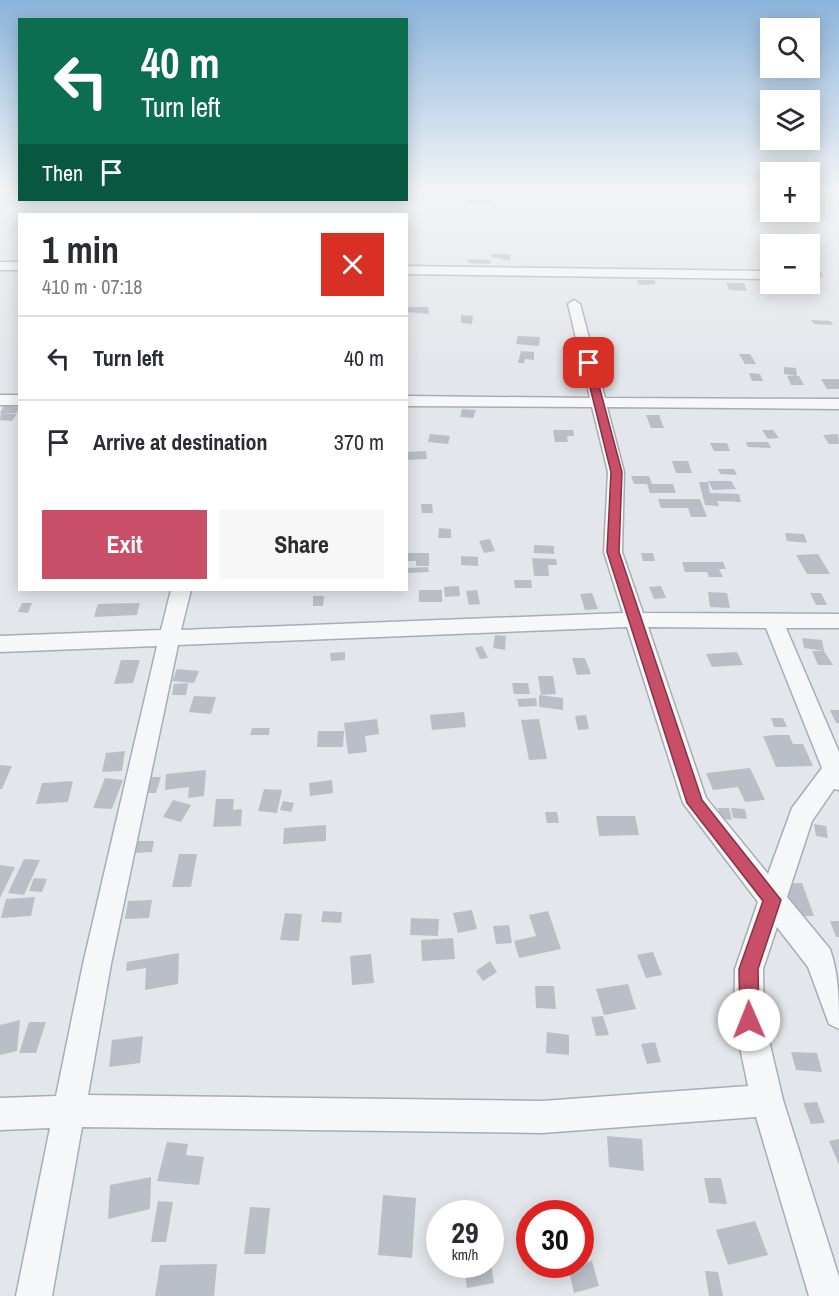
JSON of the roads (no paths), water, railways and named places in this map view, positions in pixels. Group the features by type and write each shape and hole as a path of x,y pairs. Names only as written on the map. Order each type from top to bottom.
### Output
{"street":[{"path":"2,268 18,266"},
{"path":"408,270 760,275"},
{"path":"574,304 616,472 613,552 695,803 820,959 839,1014"},
{"path":"0,400 18,400"},
{"path":"408,401 839,404"},
{"path":"34,1296 97,964 181,591"},
{"path":"0,644 635,620 839,621"},
{"path":"774,621 837,775 801,816 748,969 749,1020 767,1100 827,1296"},
{"path":"0,1114 70,1111 542,1117 767,1100"}]}
